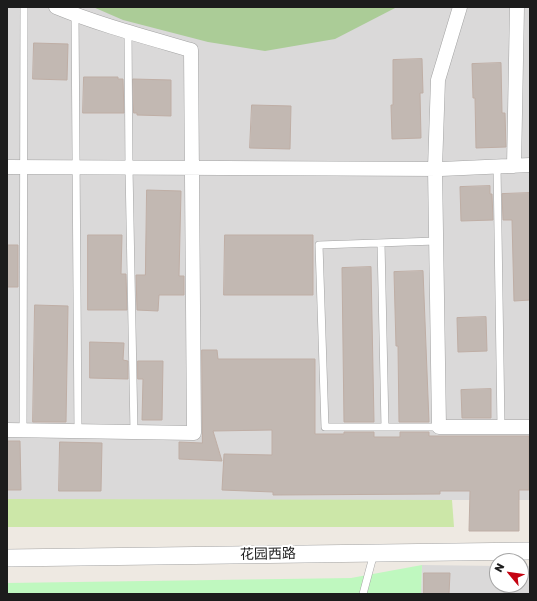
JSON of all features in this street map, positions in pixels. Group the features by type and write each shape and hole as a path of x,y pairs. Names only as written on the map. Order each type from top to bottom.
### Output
{"street":[{"path":"7,430 194,433 191,50 128,32 75,15 56,7"},
{"path":"460,7 438,80 435,168 439,427 530,427"},
{"path":"514,166 517,7"},
{"path":"7,167 435,168 530,165"},
{"name":"花园西路","path":"7,558 530,551"}],"lane":[{"path":"23,431 24,7"},
{"path":"75,15 78,431"},
{"path":"128,32 134,432"},
{"path":"497,166 501,427"},
{"path":"436,241 319,245 325,427 439,427"},
{"path":"381,243 385,427"},
{"path":"363,594 374,552"}],"shaded area":[{"path":"7,7 530,7 530,500 7,500"},
{"path":"422,565 489,566 489,593 529,593 530,566 530,594 421,594"}],"green space":[{"path":"93,7 397,7 335,39 265,51 208,42 123,20"},
{"path":"7,499 452,500 454,527 7,527"},
{"path":"422,565 421,594 7,594 7,583 351,578"}],"building":[{"path":"34,43 68,44 67,80 33,79"},
{"path":"422,59 423,93 420,93 421,138 392,139 391,105 393,105 393,60"},
{"path":"501,63 502,113 505,113 506,147 476,148 475,98 473,98 472,64"},
{"path":"84,77 118,77 118,79 123,79 124,113 83,113"},
{"path":"133,79 171,80 171,116 137,115 137,113 134,113"},
{"path":"252,105 291,106 290,149 250,148"},
{"path":"490,186 490,194 492,194 493,220 461,221 460,187"},
{"path":"147,190 181,191 179,276 184,276 184,295 159,295 158,311 137,310 136,275 145,275"},
{"path":"530,193 530,300 514,301 512,220 503,220 502,194"},
{"path":"88,235 122,235 121,274 126,274 127,310 88,310"},
{"path":"225,235 313,235 313,295 224,295"},
{"path":"7,245 18,245 18,287 7,287"},
{"path":"371,267 374,422 344,422 342,268"},
{"path":"423,271 429,422 399,422 398,346 396,346 394,272"},
{"path":"35,305 68,306 66,422 33,422"},
{"path":"486,317 487,351 458,352 457,318"},
{"path":"90,342 124,343 123,360 128,361 128,379 90,378"},
{"path":"202,350 217,350 218,359 315,359 315,434 374,432 374,437 400,437 400,432 429,432 429,436 529,436 529,490 519,490 519,531 469,531 470,491 440,491 440,494 273,495 273,492 222,490 224,454 272,455 272,430 213,431 222,461 179,459 179,442 202,443"},
{"path":"138,361 163,361 162,420 142,420 143,379 138,379"},
{"path":"491,389 491,418 462,418 461,390"},
{"path":"7,441 20,441 21,490 7,490"},
{"path":"60,442 102,443 101,491 59,491"},
{"path":"424,573 450,573 449,594 424,594"}]}
